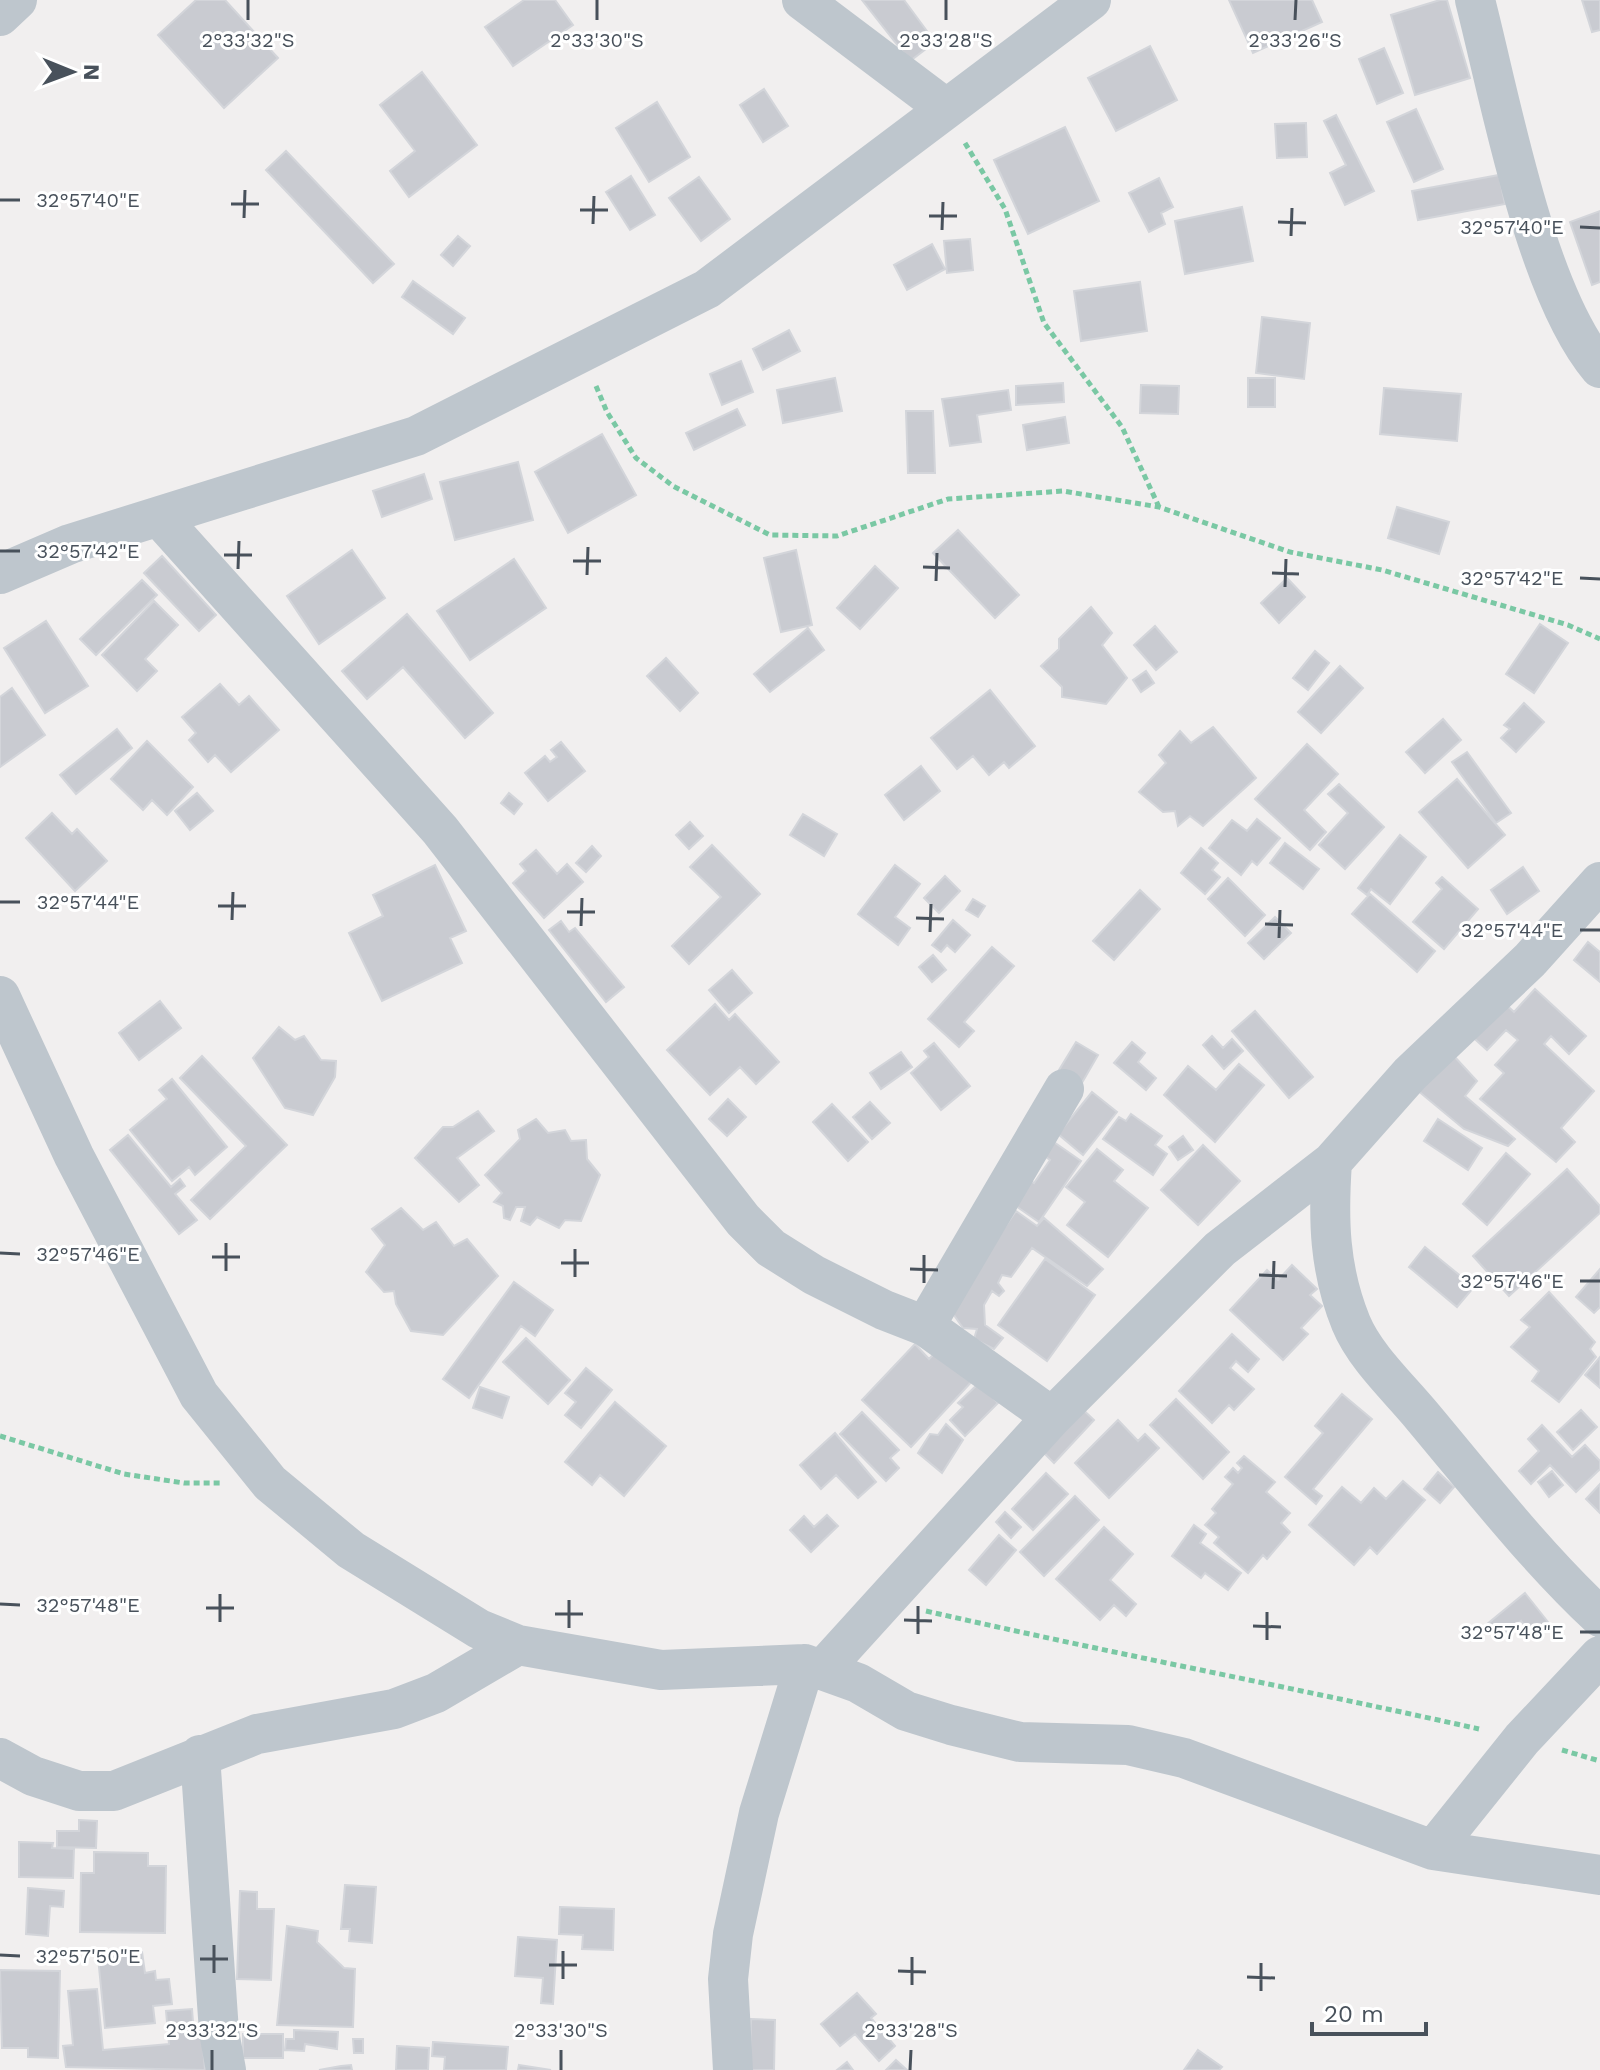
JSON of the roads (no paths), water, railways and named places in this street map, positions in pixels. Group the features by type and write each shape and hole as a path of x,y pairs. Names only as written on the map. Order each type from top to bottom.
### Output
{"street":[{"path":"0,16 17,0"},
{"path":"802,0 944,107"},
{"path":"0,574 70,544 416,436 707,289 944,107 1091,0"},
{"path":"1475,0 1541,250 1582,347 1600,368"},
{"path":"160,518 440,830 743,1220 771,1248 814,1275 884,1310 925,1326 1052,1417"},
{"path":"733,2070 728,1979 733,1934 759,1813 814,1666 882,1601 1052,1417 1220,1249 1332,1162 1410,1074 1530,960 1600,882"},
{"path":"0,996 74,1156 199,1395 270,1483 351,1550 479,1629 518,1645 661,1670 814,1666 858,1683 906,1711 951,1725 1020,1742 1128,1745 1184,1758 1433,1850 1600,1875"},
{"path":"925,1326 1064,1089"},
{"path":"1332,1162 1328,1225 1339,1283 1352,1326 1381,1367 1503,1512 1600,1617"},
{"path":"0,1758 33,1776 79,1791 114,1791 257,1734 394,1709 436,1693 518,1645"},
{"path":"1433,1850 1522,1739 1600,1656"},
{"path":"200,1755 219,2032 226,2070"}]}
